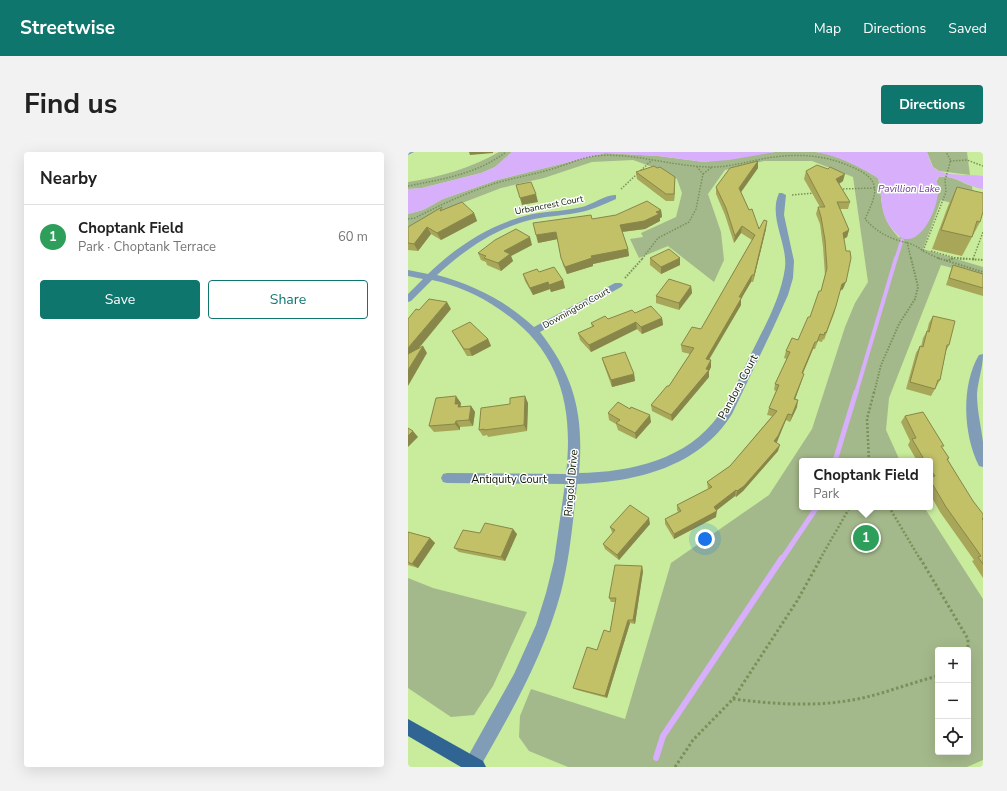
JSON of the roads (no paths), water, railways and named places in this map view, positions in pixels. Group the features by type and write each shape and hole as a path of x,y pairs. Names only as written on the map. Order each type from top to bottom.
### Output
{"main road":[{"path":"408,727 473,766"}],"street":[{"name":"Pandora Court","path":"572,479 612,477 653,468 676,458 699,443 710,434 722,419 734,399 768,330 783,295 788,278 789,256 780,215 782,195"},
{"name":"Urbancrest Court","path":"408,299 460,250 490,231 529,218 590,208 613,196"},
{"name":"Ringold Drive","path":"408,273 462,285 487,295 534,331 544,344 565,383 570,397 573,416 575,442 572,479 560,573 543,625 516,686 473,766"},
{"name":"Downington Court","path":"534,331 618,285"},
{"path":"983,358 977,367 971,407 973,428 983,462"},
{"name":"Antiquity Court","path":"447,478 572,479"}],"water":[{"path":"512,152 775,152 729,160 704,162 658,156 605,153 497,180 443,199 423,210 408,214 408,189 422,188 481,173 495,167"},
{"name":"Pavillion Lake","path":"816,152 927,152 933,167 937,170 949,174 983,176 983,189 950,177 939,177 936,180 938,188 937,199 928,223 921,232 913,238 904,239 889,225 883,212 878,178 848,162"}],"waterway":[{"path":"896,259 902,240"},
{"path":"856,393 896,258"},
{"path":"836,458 856,392"},
{"path":"782,559 815,510"},
{"path":"656,758 663,736 782,558"}],"place":[{"name":"Choptank Field","path":"866,538"}]}
